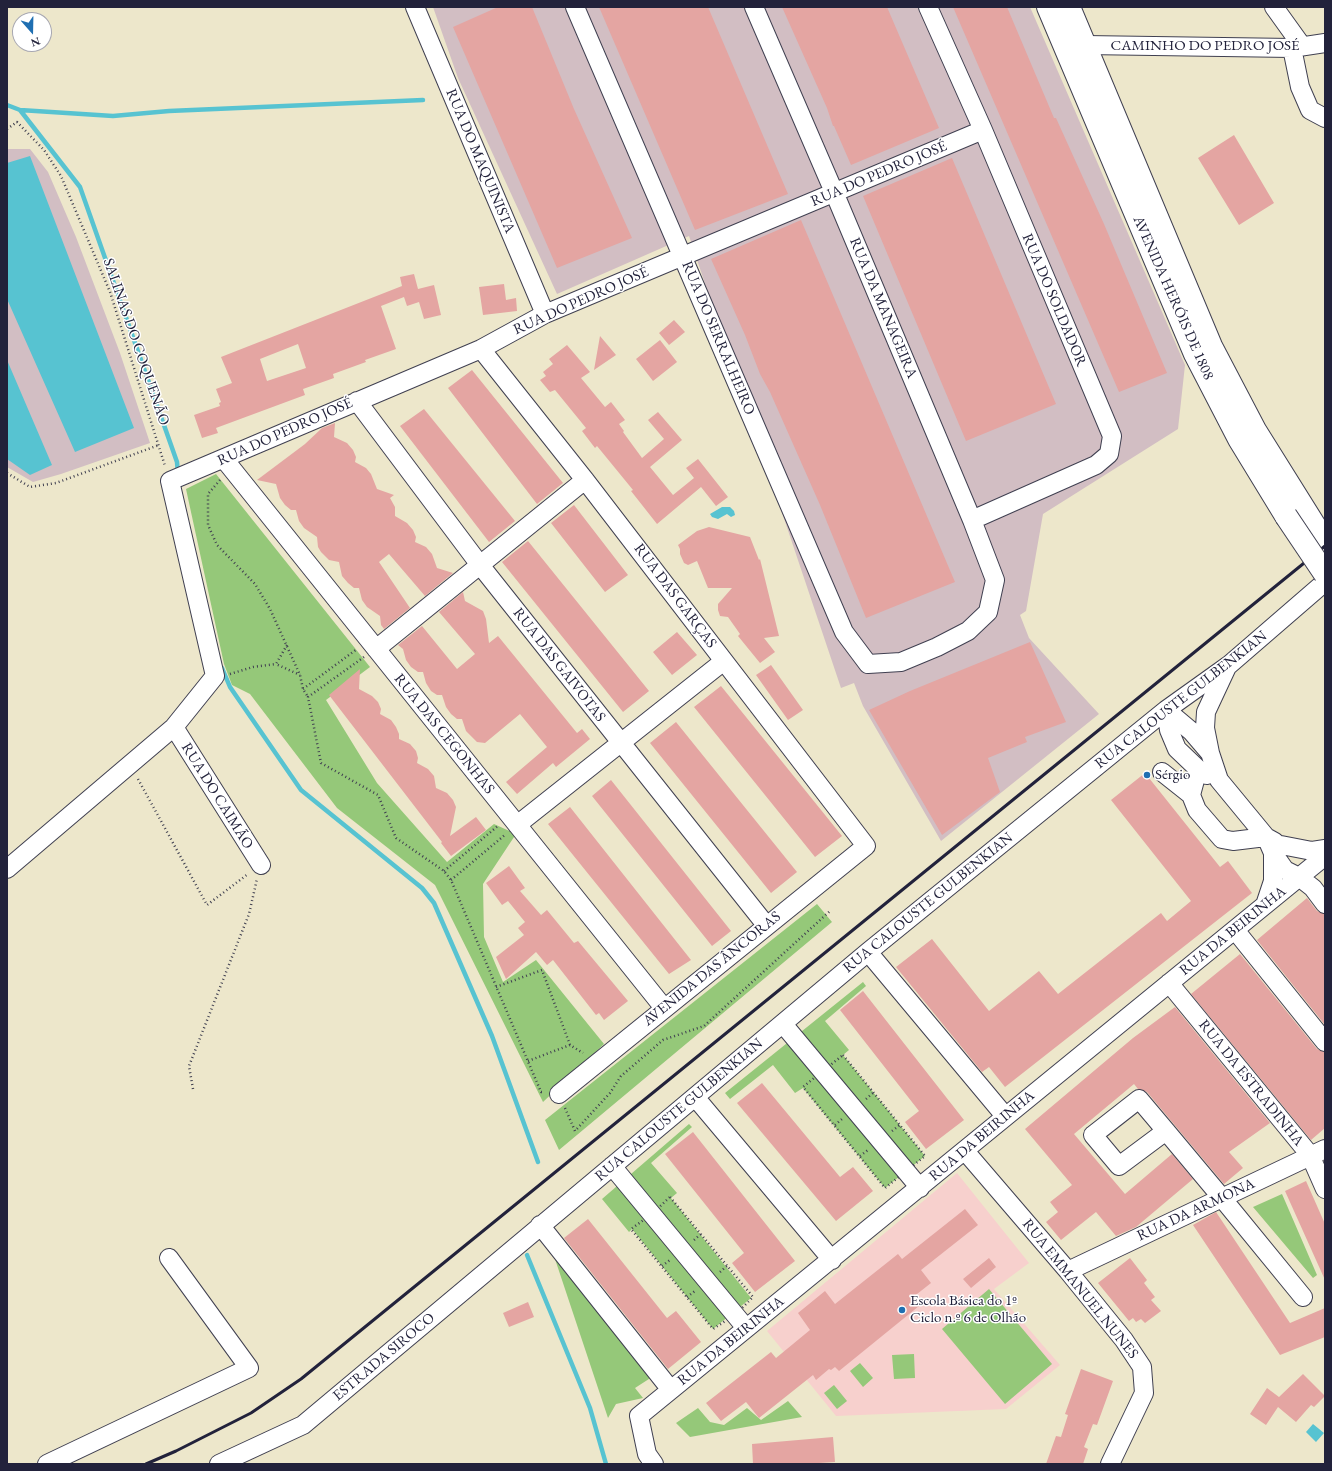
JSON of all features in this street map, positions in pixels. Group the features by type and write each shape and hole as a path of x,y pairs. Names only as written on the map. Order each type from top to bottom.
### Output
{"main road":[{"name":"AVENIDA HERÓIS DE 1808","path":"1048,7 1195,354 1239,439 1294,511 1325,542"},
{"name":"AVENIDA HERÓIS DE 1808","path":"1069,7 1211,346 1255,430 1325,574"}],"street":[{"name":"RUA DO MAQUINISTA","path":"415,7 544,314"},
{"name":"RUA DO SERRALHEIRO","path":"575,7 844,632 868,664 901,662 937,647 968,631 988,612"},
{"name":"RUA DA MANAGEIRA","path":"754,7 834,192 972,520 995,580 988,612"},
{"name":"RUA DO SOLDADOR","path":"928,7 983,130 1112,436 1109,454 1096,464 972,520"},
{"path":"1274,7 1297,47 1300,87 1310,110 1325,118"},
{"name":"CAMINHO DO PEDRO JOSÉ","path":"1085,45 1297,47 1325,43"},
{"name":"RUA DO PEDRO JOSÉ","path":"173,485 197,471 227,463 357,401 481,349 544,314 983,130"},
{"name":"RUA DAS GARÇAS","path":"481,349 585,480 866,846"},
{"name":"RUA DAS GAIVOTAS","path":"357,401 480,565 766,925"},
{"name":"RUA DAS CEGONHAS","path":"227,463 512,824 664,1008"},
{"path":"372,645 480,565 585,480"},
{"path":"7,869 174,727 215,676 173,485"},
{"name":"RUA CALOUSTE GULBENKIAN","path":"538,1227 696,1097 868,952 1166,710 1229,664 1325,582"},
{"path":"512,824 621,743 724,661"},
{"path":"1229,664 1206,712 1205,728 1210,753 1219,780 1273,845 1285,870 1299,877 1313,888 1325,904"},
{"path":"1166,710 1191,731 1210,753"},
{"path":"1166,710 1169,730 1177,749"},
{"name":"RUA DO CAIMÃO","path":"174,727 260,865"},
{"path":"1134,736 1146,734 1164,738 1198,769 1219,780"},
{"path":"1191,795 1198,769"},
{"path":"1162,772 1191,795 1197,810 1222,839 1312,851 1325,849"},
{"path":"1265,905 1273,881 1273,845"},
{"name":"AVENIDA DAS ÂNCORAS","path":"559,1094 766,925 866,846"},
{"name":"RUA DA BEIRINHA","path":"654,1464 647,1454 639,1416 832,1260 965,1151 1005,1116 1325,856"},
{"path":"1235,930 1325,1042"},
{"path":"868,952 1005,1116"},
{"name":"RUA DA ESTRADINHA","path":"1169,983 1318,1152 1325,1189"},
{"path":"783,1024 920,1188"},
{"path":"696,1097 832,1260"},
{"path":"1166,1132 1303,1297"},
{"name":"RUA EMMANUEL NUNES","path":"965,1151 1068,1271 1124,1340 1142,1367 1144,1392 1110,1464"},
{"name":"RUA DA ARMONA","path":"1068,1271 1318,1152"},
{"path":"612,1166 746,1328"},
{"path":"538,1227 671,1390"},
{"name":"ESTRADA SIROCO","path":"220,1464 303,1425 538,1227"},
{"path":"47,1464 249,1368 169,1258"}],"path":[{"name":"SALINAS DO COQUENÃO","path":"7,129 17,122 44,150 61,176 110,292 173,485"},
{"path":"7,473 30,487 56,483 159,445"},
{"path":"227,463 208,494 208,525 217,545 255,584 270,609 300,675 303,689 308,697 321,763 378,795 396,838 444,871 451,880 541,1092 559,1094 575,1131 610,1093 621,1076 663,1040 704,1026 830,910"},
{"path":"276,664 287,645"},
{"path":"303,689 372,645"},
{"path":"308,697 372,645"},
{"path":"215,676 225,676 253,667 276,664 300,675"},
{"path":"130,764 207,905 260,865"},
{"path":"444,871 512,824"},
{"path":"451,880 512,824"},
{"path":"194,1089 189,1066 249,914 260,865"},
{"path":"496,987 542,970 570,1045 587,1056"},
{"path":"528,1061 570,1045"},
{"path":"843,1055 925,1156"},
{"path":"803,1087 885,1188"},
{"path":"670,1196 752,1297"},
{"path":"631,1229 713,1329"}],"shaded area":[{"path":"433,7 1030,7 1185,365 1178,429 1043,514 1026,611 1020,615 1029,638 1099,714 941,841 863,706 854,683 841,688 689,236 557,294 458,78"},
{"path":"7,149 30,149 48,172 76,237 120,353 150,443 61,474 33,482 7,467"},
{"name":"Escola Básica do 1º Ciclo n.º 6 de Olhão","path":"957,1173 1029,1263 994,1289 1060,1365 1006,1409 836,1416 767,1331"}],"green space":[{"path":"216,474 370,667 326,700 377,783 447,862 494,824 516,834 483,884 484,937 503,982 536,960 604,1044 543,1102 435,885 337,808 250,694 232,685 224,664 186,489"},
{"path":"817,904 832,922 559,1150 545,1120"},
{"path":"863,982 866,986 825,1021 849,1050 843,1055 925,1156 885,1188 803,1088 795,1093 773,1065 730,1099 725,1093"},
{"path":"689,1124 692,1127 651,1163 677,1193 671,1198 751,1298 713,1329 632,1229 629,1232 602,1199"},
{"path":"1282,1194 1317,1275 1313,1278 1253,1207"},
{"path":"552,1250 652,1377 635,1388 643,1398 616,1404 608,1418"},
{"path":"989,1289 1052,1364 1005,1404 942,1329"},
{"path":"914,1354 915,1378 894,1379 892,1355"},
{"path":"860,1363 873,1378 863,1387 850,1371"},
{"path":"834,1385 847,1401 837,1409 824,1393"},
{"path":"788,1401 802,1417 690,1437 676,1423 698,1408 710,1422 724,1425 747,1408 761,1420"}],"water":[{"path":"30,156 134,428 75,452 7,299 7,163"},
{"path":"7,360 52,465 30,475 7,459"},
{"path":"722,507 730,507 734,511 735,515 731,517 727,514 718,519 712,517 710,514"},
{"path":"1313,1424 1324,1433 1316,1442 1306,1432"}],"building":[{"path":"498,7 532,7 574,109 632,238 557,268 453,27"},
{"path":"599,7 708,7 788,194 695,230"},
{"path":"782,7 887,7 939,128 851,165"},
{"path":"953,7 1007,7 1054,118 1056,118 1104,224 1167,373 1119,392"},
{"path":"1234,135 1274,203 1239,225 1198,158"},
{"path":"952,158 1056,404 966,441 863,196"},
{"path":"801,220 955,582 866,618 820,505 770,392 760,374 745,335 711,259"},
{"path":"414,274 418,289 434,285 441,315 424,319 419,302 407,306 404,297 381,306 396,349 365,360 366,362 333,374 334,378 303,389 305,395 216,428 218,433 202,438 194,415 220,406 219,403 221,402 216,389 232,383 221,357 402,286 400,277","holes":["298,344 306,368 267,381 260,359"]},
{"path":"504,284 506,300 516,298 517,311 483,315 479,287"},
{"path":"674,320 685,332 669,345 659,333"},
{"path":"600,336 616,355 594,370"},
{"path":"660,340 677,362 653,381 636,359"},
{"path":"567,345 590,372 581,378 605,407 611,402 625,420 619,424 642,458 664,439 648,420 658,412 682,440 650,467 673,495 694,478 686,468 698,459 728,497 716,506 701,487 657,524 631,491 633,490 597,446 595,448 582,431 586,428 555,390 550,392 540,380 546,376 543,372 553,364 549,359"},
{"path":"472,370 563,483 537,504 448,388"},
{"path":"424,409 515,521 489,542 400,426"},
{"path":"335,423 334,437 347,443 353,450 356,457 355,462 366,468 371,474 377,489 394,495 390,498 395,507 395,516 407,523 413,530 416,537 415,542 426,547 432,554 437,568 453,573 425,596 389,554 379,562 410,608 384,629 381,625 380,616 367,607 362,600 359,588 354,588 342,576 339,562 329,560 321,552 318,547 317,537 304,528 299,521 296,510 291,510 285,505 280,498 276,484 257,480 305,444 322,428"},
{"path":"574,505 628,575 605,592 551,523"},
{"path":"709,527 750,537 759,560 760,559 779,636 764,638 775,652 760,663 738,636 740,634 728,617 720,616 718,604 732,588 708,588 697,561 688,565 684,563 680,554 678,545 697,531"},
{"path":"528,541 649,691 623,712 502,562"},
{"path":"463,592 465,601 483,611 486,619 489,643 498,636 577,733 582,729 590,739 556,767 553,763 517,794 506,782 547,747 520,714 485,743 477,742 466,731 462,719 457,719 451,714 446,707 442,695 437,695 431,691 426,683 423,672 418,672 411,667 406,660 403,649 398,645 422,626 457,669 475,654 439,612"},
{"path":"677,632 697,655 672,675 653,652"},
{"path":"1030,642 1066,722 1025,737 1027,742 988,758 1000,792 942,835 869,710 910,691"},
{"path":"771,665 803,710 788,720 756,675"},
{"path":"360,669 359,689 372,696 378,702 381,709 380,714 391,720 399,734 399,739 410,744 416,751 418,758 417,763 428,769 434,776 436,788 447,793 453,800 456,807 450,836 476,817 486,830 451,856 441,843 442,842 329,695"},
{"path":"721,686 842,836 815,857 694,707"},
{"path":"676,722 797,872 771,893 650,743"},
{"path":"1145,773 1220,867 1228,861 1252,893 1005,1087 989,1067 982,1072 896,967 932,939 989,1011 1039,971 1058,994 1161,913 1167,921 1191,901 1111,800"},
{"path":"611,780 731,931 712,946 592,796"},
{"path":"570,807 691,960 669,974 548,824"},
{"path":"509,866 525,888 520,891 541,915 547,910 574,943 578,941 628,1001 604,1020 599,1013 596,1015 553,960 547,965 536,952 506,979 496,957 524,935 518,928 525,922 508,901 502,905 486,883"},
{"path":"1307,898 1317,911 1325,914 1325,1025 1257,940"},
{"path":"1240,954 1317,1049 1325,1052 1325,1128 1311,1140 1191,994"},
{"path":"863,991 964,1120 926,1149 905,1122 919,1111 840,1010"},
{"path":"1175,1007 1270,1123 1229,1152 1243,1168 1224,1184 1147,1092 1138,1089 1134,1084 1074,1134 1125,1194 1172,1154 1193,1179 1136,1227 1116,1236 1096,1212 1061,1240 1046,1222 1058,1212 1050,1202 1072,1185 1025,1129 1133,1038"},
{"path":"762,1083 840,1177 853,1167 873,1191 836,1221 737,1103"},
{"path":"693,1132 795,1261 755,1292 732,1263 744,1253 665,1154"},
{"path":"1306,1181 1325,1224 1325,1280 1285,1191"},
{"path":"965,1209 978,1225 921,1270 931,1283 912,1298 919,1306 839,1371 835,1367 831,1370 829,1369 816,1380 813,1375 759,1418 746,1402 721,1421 706,1403 771,1352 776,1358 810,1330 798,1313 825,1291 835,1304 898,1254 902,1259"},
{"path":"1216,1212 1290,1323 1325,1308 1325,1337 1280,1355 1193,1225"},
{"path":"588,1219 667,1318 676,1311 701,1342 668,1369 564,1238"},
{"path":"989,1258 996,1267 971,1288 963,1279"},
{"path":"1130,1258 1147,1280 1144,1283 1155,1297 1151,1300 1161,1311 1145,1323 1141,1319 1136,1322 1133,1318 1129,1321 1098,1283"},
{"path":"528,1302 534,1317 509,1327 503,1313"},
{"path":"1081,1369 1113,1381 1097,1425 1093,1424 1084,1447 1088,1449 1083,1464 1046,1464 1056,1436 1061,1437 1068,1415 1065,1414"},
{"path":"1303,1374 1325,1396 1314,1407 1311,1405 1296,1422 1278,1407 1266,1425 1250,1414 1267,1388 1279,1397"},
{"path":"833,1437 835,1462 803,1464 753,1464 752,1444"}],"waterway":[{"path":"20,110 113,116 169,111 423,100"},
{"path":"7,105 20,110 80,187 177,462 178,474"},
{"path":"222,668 230,687 301,790 422,888 434,903 492,1036 538,1162"},
{"path":"527,1255 590,1408 606,1464"}],"railway":[{"path":"146,1464 176,1451 251,1413 301,1379 1325,546"}],"place":[{"name":"Sérgio","path":"1147,775"},
{"name":"Escola Básica do 1º Ciclo n.º 6 de Olhão","path":"902,1310"}]}
